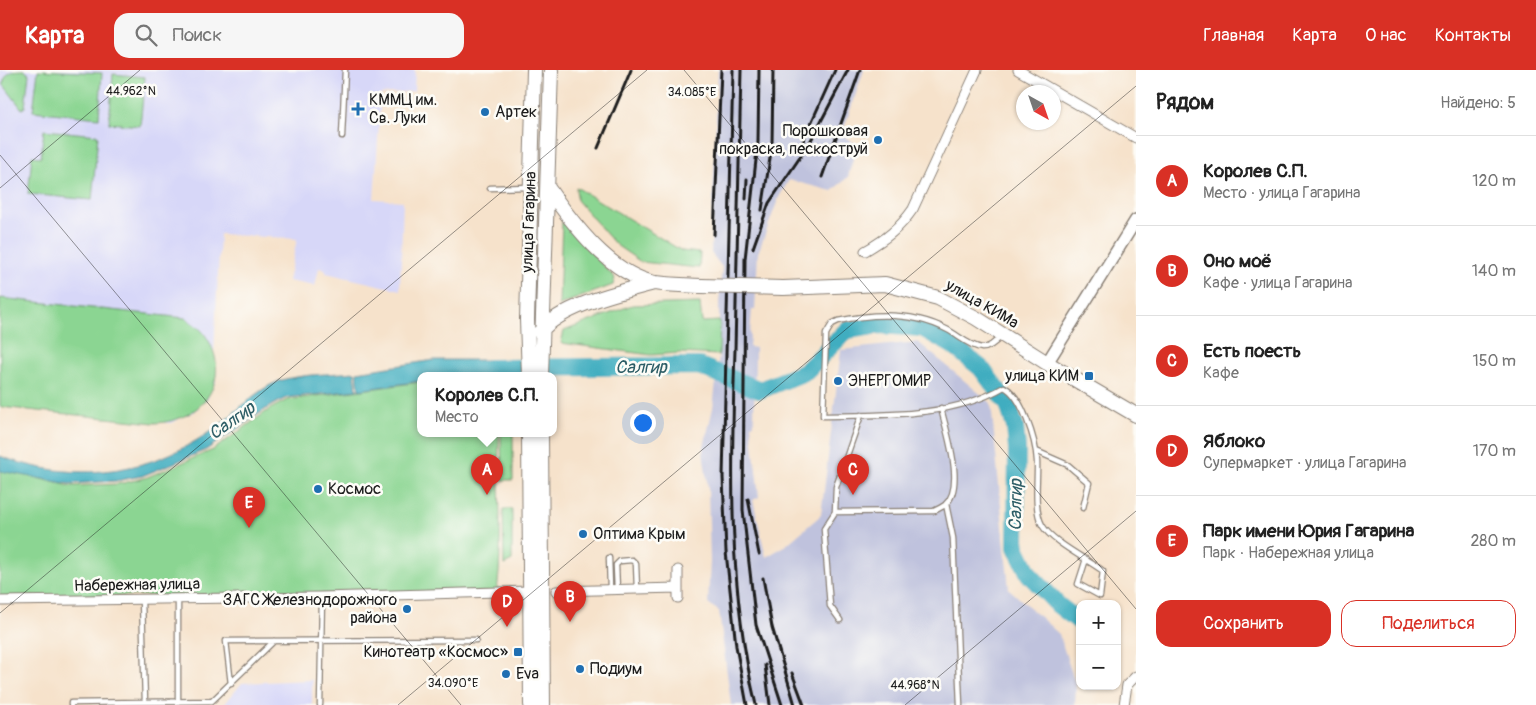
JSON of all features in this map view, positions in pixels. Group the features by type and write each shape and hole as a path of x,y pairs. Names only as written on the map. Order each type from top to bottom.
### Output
{"main road":[{"name":"улица Гагарина","path":"534,70 527,320 540,372"},
{"name":"улица Гагарина","path":"535,348 542,329 554,72"},
{"path":"531,162 549,190 575,223 611,261 640,278 655,283"},
{"path":"542,329 559,316 597,300 655,283"},
{"name":"улица КИМа","path":"655,283 783,288 885,284 912,289 938,298 1136,415"},
{"path":"530,372 535,348"},
{"path":"529,437 543,705"},
{"path":"532,705 541,437"}],"street":[{"path":"865,251 887,238 901,226 913,209 977,70"},
{"path":"1018,70 1136,138"},
{"path":"1047,364 1136,220"},
{"path":"678,570 678,598"},
{"path":"556,590 678,588"},
{"name":"Набережная улица","path":"0,601 322,597 536,591"},
{"path":"1124,705 1125,691 1133,678"}],"lane":[{"path":"342,136 345,70"},
{"path":"490,188 530,187"},
{"path":"1002,335 996,343 985,348 974,346 948,330 918,317 880,315 838,321 832,324 826,334 823,416 895,414 940,408 982,398 1004,387 1012,391 1023,410 1036,451 1036,494 1042,525 1055,538 1086,558 1103,571 1100,596 1078,584 1086,558"},
{"path":"940,408 952,454 955,483 946,504 954,538 960,705"},
{"path":"840,620 830,606 824,529 835,512 836,487 861,416"},
{"path":"1036,451 1068,465 1089,483 1083,508"},
{"path":"835,512 934,511 946,504"},
{"path":"609,558 613,589"},
{"path":"613,589 616,565 620,561 632,560 636,564 637,588"},
{"path":"536,591 556,590"},
{"path":"320,705 322,597"},
{"path":"178,599 178,702"},
{"path":"142,600 145,702"},
{"path":"231,684 226,641 476,640"},
{"path":"71,705 71,703 212,701 274,641"}],"shaded area":[{"path":"0,70 415,70 414,91 381,94 374,199 403,201 400,290 326,273 326,270 319,268 315,286 288,281 297,239 220,234 214,353 216,381 208,398 194,412 171,423 154,423 0,407"},
{"path":"718,70 864,70 842,134 857,145 848,177 832,191 789,180 779,197 758,253 755,310 752,310 749,347 755,348 754,424 751,425 759,497 753,500 766,557 785,546 821,515 841,350 918,342 991,403 1009,589 1059,634 1076,686 1075,705 731,705 719,611 708,604 710,561 708,488 703,451 713,408 719,355 719,303 722,267 711,253"},
{"path":"312,680 312,705 224,705 242,683"}],"green space":[{"path":"24,70 29,74 25,107 22,109 3,84 10,72"},
{"path":"38,70 102,73 99,118 33,111"},
{"path":"113,74 145,77 140,126 109,123"},
{"path":"44,130 98,135 92,200 28,194 32,156 41,157"},
{"path":"576,187 682,251 700,253 699,268 641,262 616,245 577,200"},
{"path":"562,222 615,278 613,285 559,305"},
{"path":"0,298 185,318 203,332 212,349 216,365 215,380 210,394 187,415 172,421 154,423 0,407"},
{"path":"700,303 702,322 720,321 719,355 680,353 651,355 561,343 564,331 632,305"},
{"path":"417,383 417,437 499,437 500,553 497,592 0,597 0,469 70,486 118,484 145,478 213,450 270,409 287,400"},
{"path":"501,437 513,437 513,480 502,480"},
{"path":"503,509 512,509 512,561 504,565"}],"water":[{"path":"434,360 513,360 513,372 417,372 417,382 359,390 357,372"},
{"path":"355,372 357,390 286,398 269,407 206,450 142,476 116,481 69,484 0,471 0,456 28,465 84,472 138,465 165,456 190,444 223,422 262,390 279,381 306,376"}],"waterway":[{"name":"Салгир","path":"489,368 699,366 760,390 805,372 847,330 880,325 922,328 952,345 981,368 1008,404 1015,427 1017,449 1016,547 1029,574 1058,605 1076,619"}],"railway":[{"path":"598,148 631,70"},
{"path":"714,235 721,70"},
{"path":"733,70 723,477 726,552 736,646 747,705"},
{"path":"741,70 733,439 734,529 740,617 756,705"},
{"path":"759,70 758,142 745,259 743,510 756,625 782,705"},
{"path":"762,210 772,145 773,70"},
{"path":"803,141 835,70"},
{"path":"753,248 769,203 809,144 848,70"},
{"path":"822,177 860,70"},
{"path":"746,199 747,179"},
{"path":"748,499 759,554"},
{"path":"763,578 772,627 795,705"},
{"path":"765,665 770,705"},
{"path":"792,673 804,705"}],"place":[{"name":"КММЦ им. Св. Луки","path":"358,109"},
{"name":"Артек","path":"485,112"},
{"name":"Порошковая покраска, пескоструй","path":"878,140"},
{"name":"улица КИМ","path":"1089,376"},
{"name":"ЭНЕРГОМИР","path":"838,381"},
{"name":"Космос","path":"318,489"},
{"name":"Королев С.П.","path":"487,495"},
{"name":"Есть поесть","path":"853,495"},
{"name":"Парк имени Юрия Гагарина","path":"249,528"},
{"name":"Оптима Крым","path":"583,534"},
{"name":"ЗАГС Железнодорожного района","path":"407,609"},
{"name":"Оно моё","path":"570,622"},
{"name":"Яблоко","path":"507,627"},
{"name":"Кинотеатр «Космос»","path":"518,652"},
{"name":"Подиум","path":"580,669"},
{"name":"Eva","path":"506,674"}]}
